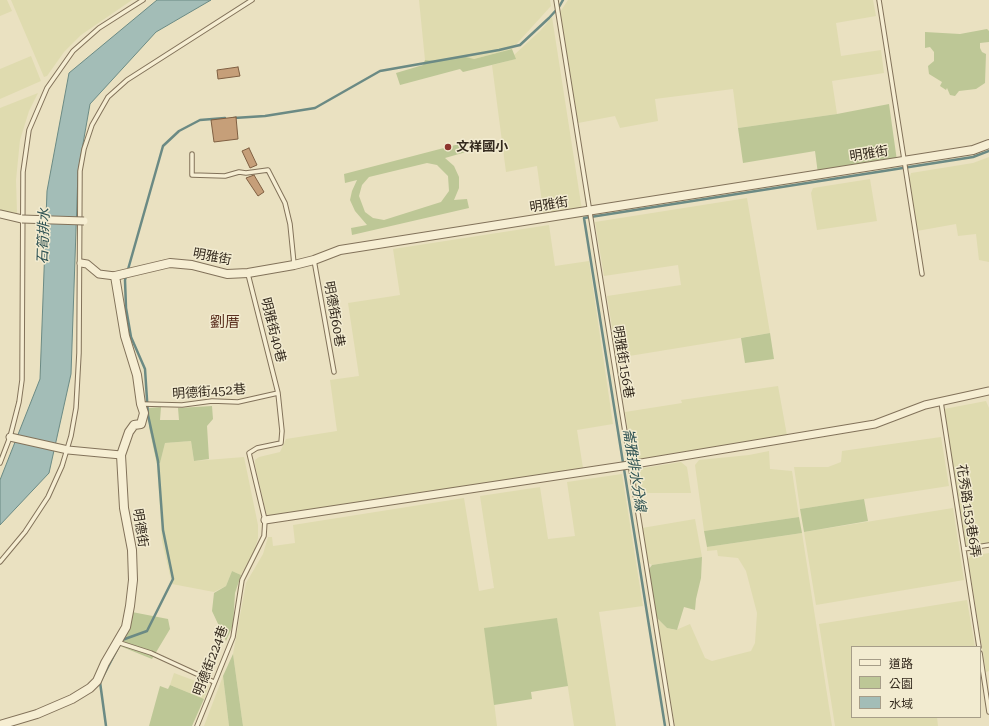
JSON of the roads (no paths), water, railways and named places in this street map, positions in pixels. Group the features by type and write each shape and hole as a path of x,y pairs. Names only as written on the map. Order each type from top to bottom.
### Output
{"street":[{"name":"明雅街","path":"115,276 170,263 192,265 227,274 248,273 314,260 340,250 973,150 989,144"},
{"path":"0,214 22,219 84,221"},
{"path":"81,263 87,264 98,274 115,276"},
{"name":"明德街","path":"0,726 37,714 90,688 97,682 126,627 133,580 132,550 124,508 121,456 129,432 134,425 141,424 144,413 141,404 137,375 124,336 115,276"},
{"path":"265,520 629,465 875,424 925,405 989,391"},
{"path":"10,437 68,450 121,456"}],"lane":[{"path":"0,463 10,437 19,402 22,380 23,172 26,143 34,116 47,88 64,63 82,43 99,28 143,0"},
{"path":"0,562 25,532 42,506 55,482 68,450 74,422 78,394 81,263 80,182 82,160 87,137 103,106 115,90 127,80 252,0"},
{"name":"明雅街156巷","path":"556,0 629,465 672,726"},
{"path":"879,0 922,274"},
{"path":"192,154 192,175 226,176 239,172 246,173 268,170 285,203 290,224 294,265"},
{"name":"明德街60巷","path":"314,260 334,372"},
{"name":"明雅街40巷","path":"248,273 278,393"},
{"name":"明德街452巷","path":"141,404 182,405 212,401 238,402 278,393"},
{"name":"明德街224巷","path":"197,726 234,637 242,580 264,536 265,520 250,453 257,448 281,443 282,431 278,393"},
{"name":"花秀路153巷6弄","path":"941,402 979,646"},
{"path":"964,549 989,544"},
{"path":"118,642 151,653 214,682"},
{"path":"981,660 989,712"}],"water":[{"path":"157,0 211,0 156,32 90,104 78,172 71,374 49,473 0,525 0,480 40,379 47,191 69,73"}],"waterway":[{"path":"234,118 265,116 315,108 380,71 520,45 549,18 563,0"},
{"path":"106,726 100,682 122,640 147,631 173,579 163,530 158,461 148,415 145,369 131,337 126,308 125,280 163,146 179,131 200,120 225,118"},
{"name":"崙雅排水分線","path":"665,726 584,218 973,157 989,151"}],"place":[{"name":"文祥國小","path":"448,147"}],"district":[{"name":"劉厝","path":"225,323"}],"water label":[{"name":"石筍排水","path":"44,236"}]}
